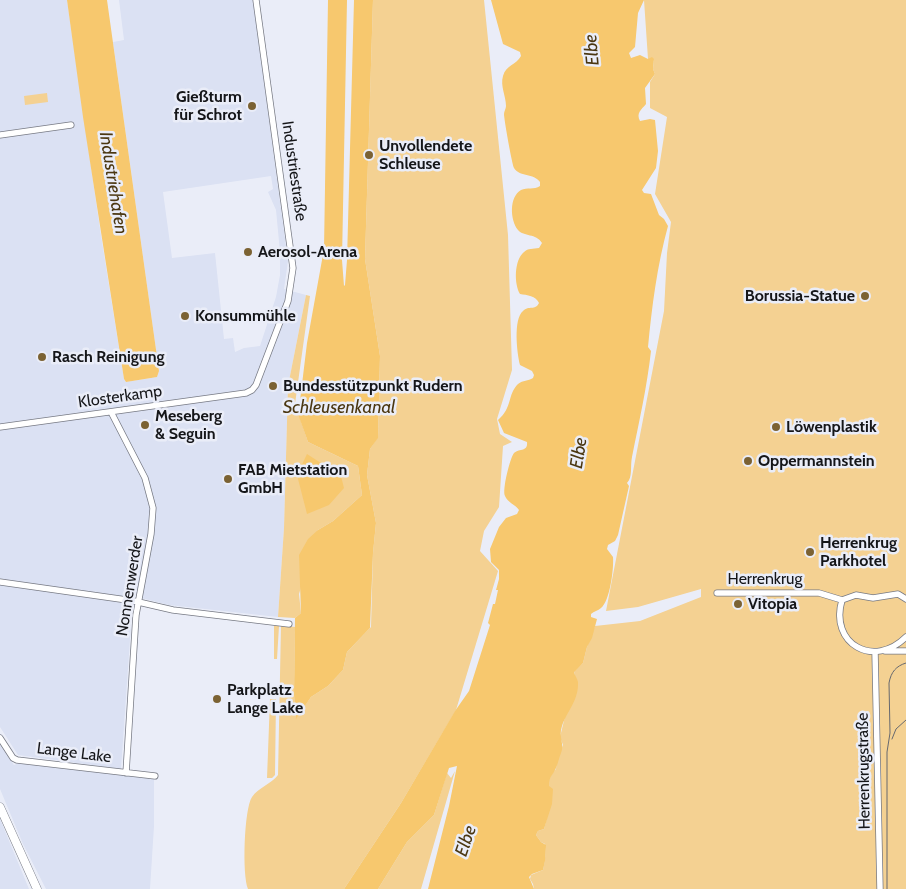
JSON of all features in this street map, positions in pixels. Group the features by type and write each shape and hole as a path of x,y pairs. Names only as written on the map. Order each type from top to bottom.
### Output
{"main road":[{"path":"0,807 36,889"}],"street":[{"name":"Industriestraße","path":"244,393 252,390 258,381 288,301 293,268 256,0"},
{"path":"0,135 71,125"},
{"name":"Klosterkamp","path":"0,427 244,393"},
{"name":"Nonnenwerder","path":"111,412 145,478 153,508 152,534 138,602 126,774"},
{"path":"0,582 138,602 173,610 289,624"},
{"name":"Herrenkrug","path":"717,593 819,593 842,600 856,595 872,598 901,594 906,599"},
{"path":"842,600 840,622 843,634 857,646 875,652 906,651"},
{"path":"883,651 905,639"},
{"name":"Herrenkrugstraße","path":"875,652 880,889"},
{"name":"Lange Lake","path":"0,738 13,758 22,761 155,776"}],"shaded area":[{"path":"0,0 67,0 100,229 126,382 157,377 159,371 113,42 124,40 119,0 253,0 288,261 284,289 306,295 288,386 284,528 278,617 169,605 133,596 121,769 18,755 0,727","holes":["271,176 273,189 268,192 276,210 280,252 280,275 276,297 260,346 244,348 235,352 233,338 224,339 215,253 172,258 163,192"]},
{"path":"373,0 484,0 508,235 512,370 497,419 500,434 512,442 503,446 499,507 484,531 480,551 498,571 456,710 401,803 344,889 248,889 245,857 249,804 252,797 261,788 278,775 281,625 295,627 294,695 296,718 311,697 328,686 343,670 347,652 371,627 373,553 376,523 367,475 370,449 378,437 380,356 365,259"},
{"path":"644,0 906,0 906,889 534,889 530,879 531,875 543,870 545,844 536,835 538,831 544,829 547,818 549,778 556,769 557,760 563,745 560,737 575,676 574,671 583,663 595,626 640,621 701,597 701,589 638,607 606,611 664,311 667,253 671,222 655,194 667,117 650,108 650,82 655,74 653,69 654,59 648,59"},
{"path":"47,93 48,102 25,105 24,96"},
{"path":"306,295 310,296 295,404 308,442 358,466 362,495 333,521 318,530 299,594 301,613 295,618 278,617 284,528 288,386"},
{"path":"276,624 279,626 277,659 274,659 274,626"},
{"path":"270,699 276,699 275,775 272,778 267,778"},
{"path":"0,745 14,765 19,763 154,779 154,826 150,889 46,889 23,844 0,789"},
{"path":"455,771 421,889 378,889 407,842 434,815 447,773 451,778"},
{"path":"0,819 29,889 0,889"}],"water":[{"name":"Industriehafen","path":"67,0 107,0 159,371 157,377 126,382 124,379 83,117"},
{"name":"Schleusenkanal","path":"328,0 347,0 342,260 344,286 347,260 354,0 373,0 365,259 380,356 378,438 370,449 367,475 376,523 370,628 347,652 343,670 328,686 311,697 296,719 294,695 295,618 301,613 299,555 308,539 333,521 362,495 358,466 308,442 299,417 307,343 324,249"},
{"name":"Elbe","path":"491,0 644,0 638,13 635,47 629,53 631,58 640,55 648,59 652,57 654,59 653,69 655,74 645,88 646,104 639,116 640,121 655,120 658,151 656,168 642,190 644,193 651,194 659,215 668,226 653,301 648,347 651,351 643,404 632,457 631,475 627,483 629,486 618,535 615,541 608,545 607,549 613,557 609,592 607,599 600,609 591,614 591,617 597,619 583,663 574,672 578,682 577,694 562,726 562,750 549,786 553,789 552,804 544,829 538,831 536,835 546,845 543,870 529,877 534,889 428,889 457,766 449,768 434,815 407,842 378,889 344,889 401,803 455,711 469,691 490,625 488,623 498,590 496,590 499,570 491,562 490,549 499,527 506,518 517,514 519,510 506,498 504,493 512,456 514,453 525,449 527,442 504,433 498,420 506,410 512,392 518,384 533,378 534,375 532,371 520,365 517,328 523,311 527,308 536,307 539,303 534,297 520,294 516,272 518,261 524,252 539,248 542,243 537,238 523,234 518,230 513,221 512,209 517,193 523,189 538,187 540,182 534,177 519,173 513,165 504,118 506,106 502,80 504,72 521,56 520,52 503,44"},
{"path":"307,454 341,476 344,488 329,505 307,514 297,475"}],"tram line":[{"path":"887,889 889,683 894,670 906,663"},
{"path":"892,739 896,729 906,720"}],"place":[{"name":"Gießturm für Schrot","path":"252,106"},
{"name":"Unvollendete Schleuse","path":"369,155"},
{"name":"Aerosol-Arena","path":"248,252"},
{"name":"Borussia-Statue","path":"865,296"},
{"name":"Konsummühle","path":"185,316"},
{"name":"Rasch Reinigung","path":"42,357"},
{"name":"Bundesstützpunkt Rudern","path":"273,386"},
{"name":"Meseberg & Seguin","path":"145,425"},
{"name":"Löwenplastik","path":"776,427"},
{"name":"Oppermannstein","path":"748,461"},
{"name":"FAB Mietstation GmbH","path":"228,479"},
{"name":"Herrenkrug Parkhotel","path":"810,552"},
{"name":"Vitopia","path":"738,604"},
{"name":"Parkplatz Lange Lake","path":"217,699"}]}
